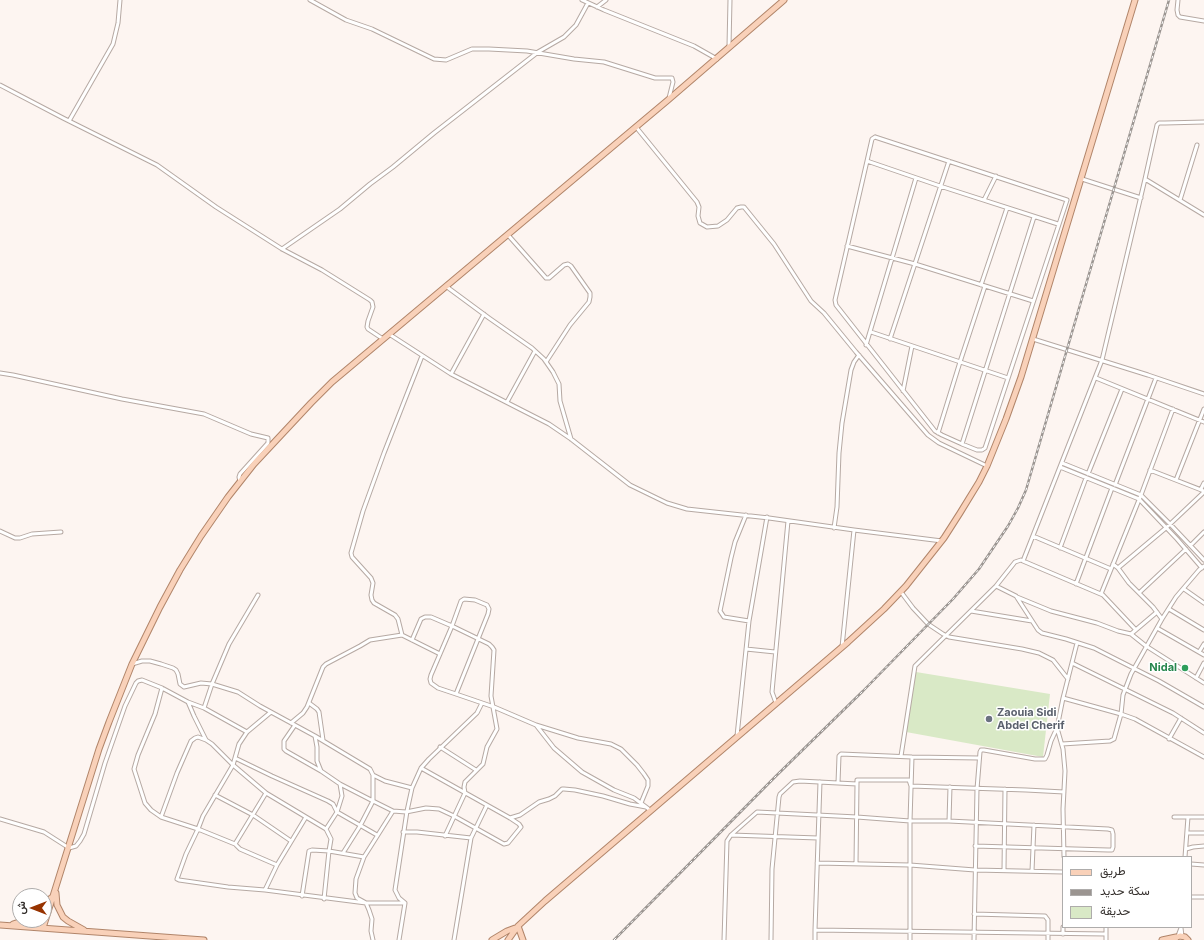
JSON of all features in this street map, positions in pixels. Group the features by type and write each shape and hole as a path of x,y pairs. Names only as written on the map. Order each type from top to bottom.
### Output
{"main road":[{"path":"52,903 78,816 109,722 132,664 160,606 180,570 240,482 259,459 332,382 447,287 784,0"},
{"path":"508,940 517,927 648,809 776,703 884,609 901,591 942,541 979,482 987,466 1021,377 1135,0"},
{"path":"52,896 56,890"},
{"path":"56,890 58,905 63,917 89,932"},
{"path":"0,925 12,925"},
{"path":"492,940 517,927"},
{"path":"517,927 523,940"},
{"path":"44,928 204,940"},
{"path":"1162,940 1181,938 1194,940"}],"street":[{"path":"69,121 113,44 118,23 120,0"},
{"path":"310,0 346,20 372,29 428,57 438,60 446,60 476,48 537,53 604,62 655,78 670,77 673,79 673,82 668,100"},
{"path":"582,0 694,46 716,58"},
{"path":"597,7 606,0"},
{"path":"729,47 730,0"},
{"path":"1178,0 1176,10 1180,17 1204,21"},
{"path":"282,249 340,209 370,184 393,168 434,133 537,53 569,33 576,25 588,3"},
{"path":"0,85 157,165 216,207 282,249 322,270 370,300 373,307 367,327 383,339"},
{"path":"1023,561 1102,360 1157,125 1159,123 1204,122"},
{"path":"636,127 697,202 699,207 698,216 700,223 707,227 718,226 729,218 736,209 744,207 774,244 811,301 824,313 928,435 939,443 987,466"},
{"path":"1067,200 985,448 982,450 977,450 938,433 866,345 836,305 835,300 872,139 875,137 1074,202"},
{"path":"1180,200 1197,145"},
{"path":"867,161 1058,224"},
{"path":"890,339 949,161"},
{"path":"984,200 996,176"},
{"path":"866,345 916,178"},
{"path":"1082,179 1141,198"},
{"path":"1145,179 1204,215"},
{"path":"981,285 1007,208"},
{"path":"962,444 1034,216"},
{"path":"508,234 546,278 564,265 570,265 590,293 589,302 570,325 546,362"},
{"path":"847,246 915,264 1033,301"},
{"path":"938,433 985,286"},
{"path":"447,287 535,351 546,362 559,384 560,402 571,439"},
{"path":"451,374 484,314"},
{"path":"871,332 1008,378"},
{"path":"389,334 451,374 549,424 571,439 630,485 667,503 688,509 767,517 834,528 942,541"},
{"path":"1033,339 1204,394"},
{"path":"903,391 912,346"},
{"path":"507,402 535,351"},
{"path":"834,528 837,507 842,423 851,370 859,355"},
{"path":"402,635 398,619 395,615 374,603 372,600 371,595 373,583 371,578 352,557 351,553 363,511 422,356"},
{"path":"0,373 122,399 204,414 251,434 266,436 268,443 240,474 240,482"},
{"path":"1096,378 1204,422"},
{"path":"1115,485 1156,378"},
{"path":"1088,474 1122,388"},
{"path":"1101,594 1141,495 1173,409"},
{"path":"1176,480 1204,409"},
{"path":"1061,465 1141,495 1203,559 1198,562"},
{"path":"1061,465 1086,478 1139,500 1167,527 1203,567 1184,589 1162,619 1134,668 1125,689 1121,714 1113,740 1062,744"},
{"path":"1150,470 1203,491"},
{"path":"1060,548 1086,478"},
{"path":"1118,568 1167,527 1203,491 1204,483"},
{"path":"1076,584 1112,488"},
{"path":"746,515 734,547 720,611 724,617 749,622"},
{"path":"737,736 749,622 767,517"},
{"path":"776,703 772,689 788,521"},
{"path":"842,647 854,530"},
{"path":"0,531 15,538 32,534 60,532"},
{"path":"1191,545 1204,532"},
{"path":"1033,536 1111,569"},
{"path":"1139,593 1186,549"},
{"path":"900,756 915,668 945,635 996,586 1015,562 1020,560 1023,561 1101,594 1136,630"},
{"path":"1113,564 1162,619"},
{"path":"1199,570 1204,574"},
{"path":"996,586 1051,611 1097,623 1118,632 1131,634 1146,646 1204,683"},
{"path":"1184,589 1204,603"},
{"path":"901,591 913,608 928,624 945,635 949,637 1039,653 1053,660 1068,679"},
{"path":"204,708 212,684 229,644 258,595"},
{"path":"1016,596 1038,630 1042,633 1094,648 1134,668 1204,707"},
{"path":"456,694 489,611 487,605 484,603 469,599 462,600 431,675 430,682 438,688 494,707 536,725 578,738 611,744 621,749 637,765 648,780 648,786 642,802"},
{"path":"1169,609 1204,630"},
{"path":"971,611 1032,621"},
{"path":"1131,634 1157,612"},
{"path":"412,640 419,621 422,618 434,618 492,646 494,650 491,693 497,729 487,747 483,764 465,782 465,793 445,836"},
{"path":"1157,628 1204,655"},
{"path":"291,723 303,713 309,703 323,667 370,640 402,635 440,654"},
{"path":"974,940 975,846 980,751 984,750 1044,759 1046,757 1057,728 1077,643"},
{"path":"1199,652 1204,644"},
{"path":"746,649 775,652"},
{"path":"132,664 142,661 150,661 173,668 178,674 181,686 184,687 201,683 212,684 238,692 323,740 370,769 373,775 373,801 360,826 343,853"},
{"path":"1072,662 1181,718 1204,733"},
{"path":"1196,678 1204,663"},
{"path":"0,819 44,832 68,848 76,846 84,834 105,763 125,706 138,681 142,680 162,688 188,702 204,708 247,732"},
{"path":"162,688 134,769 145,803 151,810 161,817 198,828 235,844 240,849 278,865"},
{"path":"1063,698 1135,719 1204,757"},
{"path":"188,702 206,740"},
{"path":"309,703 319,712 323,740"},
{"path":"405,903 399,898 395,890 406,812 412,788 421,768 477,713 482,703"},
{"path":"271,712 247,732 239,744 233,765 203,816 177,878 179,880 228,887 265,890 324,899 366,903 405,903"},
{"path":"1170,739 1181,718"},
{"path":"295,725 284,741 284,748 286,751 340,784 392,811 406,812 426,808 435,808 454,816 503,844 507,844 521,827 510,818 421,768"},
{"path":"536,725 554,748 582,772 614,790 642,802 648,809"},
{"path":"1057,728 1062,744 1065,771 1063,827 1064,856"},
{"path":"315,736 317,747 316,761 321,771"},
{"path":"161,817 191,740 198,737 206,740 266,793 326,829 331,839 324,899"},
{"path":"440,748 476,770"},
{"path":"838,783 839,756 841,754 979,758"},
{"path":"910,940 910,821 912,757"},
{"path":"235,758 328,801 333,804 337,812 377,835"},
{"path":"373,775 385,781 412,788"},
{"path":"856,864 858,780 909,780 911,786"},
{"path":"771,940 772,869 779,796 792,783 800,781 857,784"},
{"path":"815,940 820,782"},
{"path":"326,829 337,812 342,796 340,784"},
{"path":"911,786 1064,792"},
{"path":"949,821 950,787"},
{"path":"510,818 520,815 538,803 555,796 562,789 575,790 603,796 648,809"},
{"path":"1004,870 1006,789"},
{"path":"235,844 266,793"},
{"path":"214,795 253,815 291,840"},
{"path":"454,940 471,838 487,805"},
{"path":"373,940 370,910 366,903 357,898 355,893 356,879 364,857 392,811"},
{"path":"724,940 727,841 731,835 756,813 1108,829 1112,830 1113,834 1113,847 1110,850 975,846"},
{"path":"265,890 291,840 306,817"},
{"path":"1174,817 1204,817"},
{"path":"1185,856 1188,817"},
{"path":"1032,871 1034,825"},
{"path":"403,832 417,832 471,838"},
{"path":"1187,833 1204,833"},
{"path":"731,835 818,838"},
{"path":"1186,849 1204,846"},
{"path":"302,896 309,851 329,851 364,857"},
{"path":"817,864 910,865 975,870 1062,872"},
{"path":"1192,864 1204,865"},
{"path":"1192,897 1204,897"},
{"path":"399,940 405,903"},
{"path":"974,914 1045,916 1048,919 1048,940"},
{"path":"1063,928 1063,934"},
{"path":"1106,928 1106,940"},
{"path":"815,930 1106,934"}],"green space":[{"path":"916,672 1050,694 1043,757 906,732"}],"railway":[{"path":"614,940 953,599 979,569 1008,526 1026,490 1169,0"}],"place":[{"name":"Nidal","path":"1185,668"},
{"name":"Zaouia Sidi Abdel Cherif","path":"989,719"}]}
